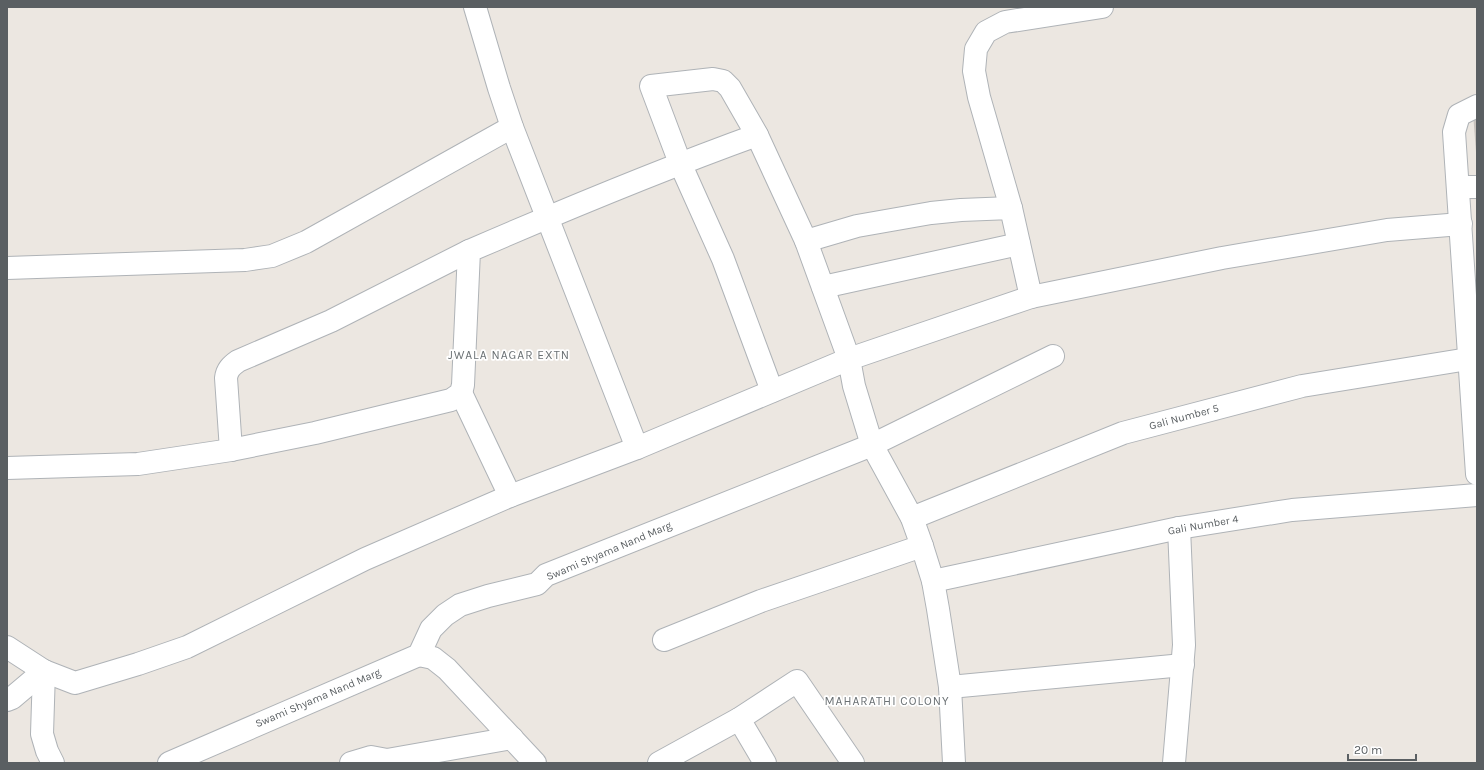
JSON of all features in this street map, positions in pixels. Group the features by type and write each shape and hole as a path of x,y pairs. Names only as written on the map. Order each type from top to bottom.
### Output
{"street":[{"path":"475,7 512,128 637,448"},
{"path":"1031,297 1011,208 979,97 974,72 976,49 986,32 1005,22 1102,7"},
{"path":"772,391 722,259 680,163 651,86 713,79 723,81 730,88 757,135 806,240 849,358 854,386 872,445 912,518 933,581 950,687 954,763"},
{"path":"1477,106 1459,115 1454,132 1467,187 1461,224 1468,359 1477,474"},
{"path":"7,268 245,260 272,256 306,242 512,128"},
{"path":"231,450 226,378 227,372 231,366 238,361 331,321 469,251 547,217 680,163 757,135"},
{"path":"806,240 857,226 931,213 1011,208"},
{"path":"7,647 44,671 74,683 138,664 187,647 365,559 510,496 637,448 849,358 1031,297 1222,258 1386,230 1461,224"},
{"path":"823,287 1019,244"},
{"path":"469,251 465,358 461,393 510,496"},
{"name":"Swami Shyama Nand Marg","path":"168,763 419,655 431,628 445,615 460,605 488,596 537,584 546,575 872,445 1053,356"},
{"name":"Gali Number 5","path":"912,518 1123,433 1302,386 1468,359"},
{"path":"7,468 138,464 231,450 315,433 451,400 461,393"},
{"name":"Gali Number 4","path":"933,581 1179,528 1292,510 1477,496"},
{"path":"1174,763 1184,645 1179,528"},
{"path":"664,640 761,601 922,546"},
{"path":"419,655 433,658 447,669 535,763"},
{"path":"950,687 1183,665"},
{"path":"7,700 12,698 44,671"},
{"path":"44,671 42,734 47,751 53,763"},
{"path":"661,763 739,719 797,681 853,763"},
{"path":"739,719 765,763"},
{"path":"351,763 371,757 387,760 512,738"}],"building":[{"path":"1473,113 1477,113 1477,152 1476,152"}],"district":[{"name":"JWALA NAGAR EXTN","path":"509,355"},
{"name":"MAHARATHI COLONY","path":"887,701"}]}
